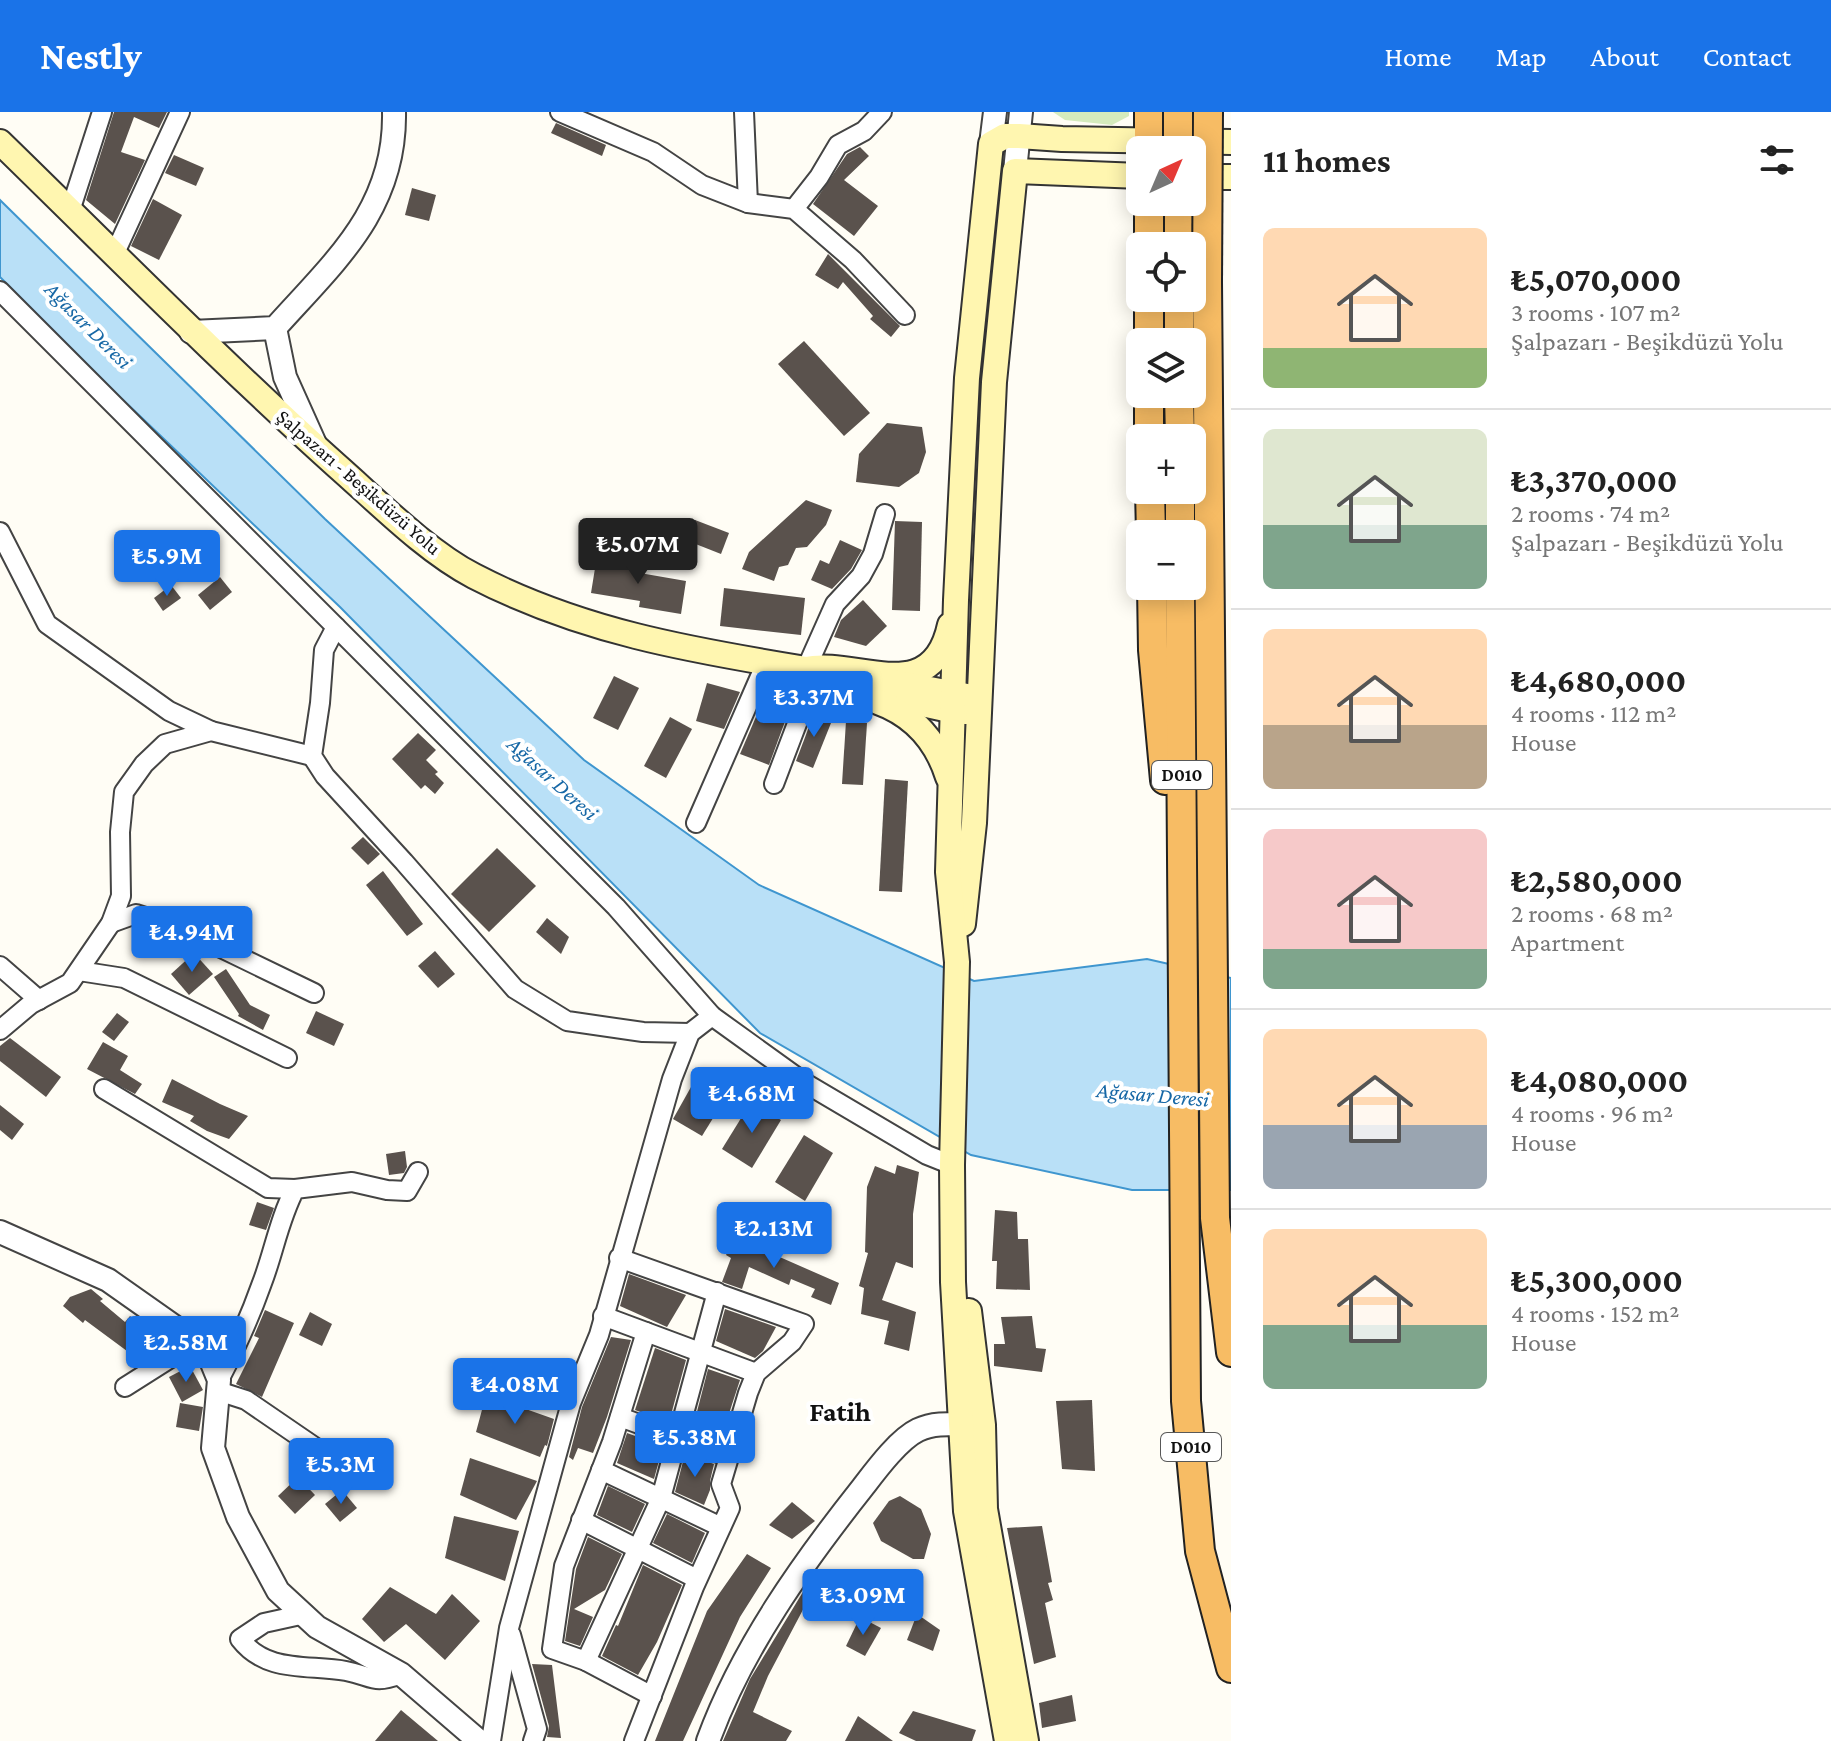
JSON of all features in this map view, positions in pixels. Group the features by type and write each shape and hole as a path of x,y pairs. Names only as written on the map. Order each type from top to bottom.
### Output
{"highway":[{"path":"1149,112 1149,136"},
{"path":"1178,112 1178,136"},
{"name":"D010","path":"1208,112 1215,1218 1231,1352"},
{"path":"1152,600 1153,650 1183,964"},
{"name":"D010","path":"1180,600 1186,1401 1200,1551 1231,1668"},
{"path":"1214,965 1231,748"}],"main road":[{"path":"957,962 948,872 956,600 967,378 991,144 1020,124 1126,142"},
{"name":"Şalpazarı - Beşikdüzü Yolu","path":"0,142 191,332 415,535 471,575 558,615 654,642 806,669"},
{"path":"1206,143 1231,142"},
{"path":"1026,1741 971,1425 953,1282 952,1158 957,962 974,823 994,382 1015,171 1126,175"},
{"path":"1206,177 1231,177"},
{"path":"806,669 813,679 908,674 923,668 935,658 949,633 956,600"},
{"path":"836,678 954,702 966,712 979,708"},
{"path":"836,678 910,720 933,743 942,758 950,783"},
{"path":"971,1425 966,1511 1007,1741"}],"street":[{"path":"70,211 102,112"},
{"path":"114,255 180,112"},
{"path":"191,332 275,328 352,242 378,197 384,185 394,112"},
{"path":"560,112 653,152 702,185 748,203 794,209 853,260 905,315"},
{"path":"744,112 748,203"},
{"path":"991,144 995,112"},
{"path":"794,209 819,177 838,145 864,131 879,113"},
{"path":"1015,171 1020,124"},
{"path":"0,291 616,907 712,1016 805,1083 927,1155 952,1158"},
{"path":"275,328 285,377 317,447"},
{"path":"774,784 806,700 806,669 835,604 861,576 873,554 885,514"},
{"path":"0,532 47,624 169,711 211,731 312,756"},
{"path":"336,627 324,650 312,756 325,776 515,989 567,1021 643,1032 690,1033"},
{"path":"696,823 766,663"},
{"path":"0,1030 39,1000 70,983 111,923 121,896 120,832 124,792 144,764 165,744 211,731"},
{"path":"111,923 136,914 182,929 314,993"},
{"path":"0,966 39,1000"},
{"path":"79,971 124,978 287,1058"},
{"path":"491,1741 509,1628 571,1403 599,1335 672,1079 690,1033 712,1016"},
{"path":"104,1089 268,1188 295,1189 352,1182 407,1191 418,1172"},
{"path":"218,1385 263,1281 284,1211 295,1189"},
{"path":"0,1232 108,1280 196,1342 210,1358 218,1385 213,1448 238,1517 278,1591 317,1627 401,1674 479,1741"},
{"path":"619,1258 804,1324 792,1342 756,1373 721,1484 730,1508 697,1579 634,1741"},
{"path":"586,1661 661,1498 717,1292"},
{"path":"603,1316 756,1373"},
{"path":"646,1332 620,1417 564,1566 552,1649 586,1661 652,1696"},
{"path":"125,1387 196,1342"},
{"path":"218,1385 246,1400 338,1463"},
{"path":"620,1417 729,1457"},
{"path":"708,1741 718,1714 758,1637 817,1545 869,1479 914,1432 936,1423 971,1425"},
{"path":"601,1470 721,1527"},
{"path":"581,1520 697,1579"},
{"path":"305,1614 264,1623 240,1639 249,1650 285,1666 345,1671 380,1681 401,1674"},
{"path":"509,1628 537,1729 533,1741"}],"green space":[{"path":"1053,112 1129,112 1129,116 1112,125 1065,120"}],"water":[{"name":"Ağasar Deresi","path":"0,200 325,519 584,760 759,885 974,981 1147,959 1231,978 1231,1190 1132,1190 971,1155 760,1033 340,607 121,398 0,277"}],"building":[{"path":"114,112 167,112 159,128 134,117 121,152 145,160 115,224 86,200"},
{"path":"556,123 606,145 602,156 551,133"},
{"path":"860,147 869,156 844,180 878,206 854,236 813,204 847,154"},
{"path":"174,155 204,168 196,186 165,173"},
{"path":"412,188 436,195 429,221 405,215"},
{"path":"153,199 182,215 159,260 131,246"},
{"path":"828,254 900,326 891,337 870,319 873,316 843,282 838,289 815,275"},
{"path":"804,341 870,413 844,436 778,364"},
{"path":"887,423 922,427 926,452 919,473 899,487 856,482 859,454"},
{"path":"806,500 832,510 826,525 807,547 796,548 788,565 779,567 774,581 742,569 749,552"},
{"path":"695,520 729,533 721,554 688,541"},
{"path":"895,521 922,522 920,611 892,610"},
{"path":"840,540 862,550 851,569 832,589 811,580 820,560 829,564"},
{"path":"597,556 636,563 634,572 686,581 681,614 639,607 640,601 591,593"},
{"path":"220,577 232,592 210,610 198,595"},
{"path":"171,585 181,598 163,611 154,598"},
{"path":"724,588 805,598 801,635 720,626"},
{"path":"863,600 887,626 866,646 834,637 841,620"},
{"path":"614,676 639,688 618,730 593,718"},
{"path":"707,683 740,692 724,729 696,721"},
{"path":"764,698 790,708 769,765 740,754"},
{"path":"815,711 833,718 813,768 796,761"},
{"path":"670,717 692,729 666,778 644,766"},
{"path":"846,721 867,723 863,785 842,784"},
{"path":"418,733 436,750 426,760 444,783 435,794 425,785 421,789 392,759"},
{"path":"885,779 908,781 902,892 879,891"},
{"path":"363,837 380,854 368,865 351,848"},
{"path":"497,848 536,886 489,932 451,894"},
{"path":"383,871 423,924 407,936 366,885"},
{"path":"547,918 569,937 561,954 536,932"},
{"path":"435,951 455,974 438,988 418,966"},
{"path":"194,953 213,974 189,995 171,974"},
{"path":"226,969 250,1005 270,1015 263,1030 238,1016 214,977"},
{"path":"316,1011 344,1024 334,1046 306,1033"},
{"path":"117,1013 129,1022 114,1041 102,1032"},
{"path":"10,1038 61,1077 46,1097 0,1061 0,1046"},
{"path":"103,1042 128,1056 120,1070 142,1084 135,1094 87,1069"},
{"path":"700,1071 731,1089 702,1136 673,1119"},
{"path":"172,1079 248,1116 229,1139 207,1131 190,1121 194,1116 162,1102"},
{"path":"751,1102 781,1120 752,1168 722,1149"},
{"path":"0,1105 24,1124 12,1140 0,1130"},
{"path":"804,1135 833,1153 805,1201 775,1182"},
{"path":"405,1151 407,1167 404,1173 389,1175 386,1154"},
{"path":"897,1165 919,1172 913,1214 913,1268 896,1262 882,1300 916,1312 909,1351 884,1344 889,1321 861,1314 864,1288 859,1286 868,1253 865,1252 867,1187 875,1166 895,1174"},
{"path":"257,1202 274,1208 266,1230 249,1225"},
{"path":"995,1210 1017,1212 1018,1239 1028,1239 1030,1290 996,1289 997,1261 992,1261"},
{"path":"737,1233 753,1242 752,1245 839,1283 831,1305 811,1297 815,1289 791,1279 789,1285 749,1267 742,1289 722,1282 731,1258 726,1255"},
{"path":"629,1274 686,1295 667,1327 620,1306"},
{"path":"91,1289 125,1322 130,1316 149,1332 131,1354 63,1306 70,1297"},
{"path":"725,1309 776,1327 763,1351 755,1358 716,1341"},
{"path":"265,1310 294,1323 262,1397 236,1384 259,1338 254,1336"},
{"path":"310,1312 332,1324 322,1346 299,1335"},
{"path":"1032,1316 1036,1348 1046,1349 1042,1372 994,1366 994,1344 1005,1344 1001,1317"},
{"path":"611,1337 631,1340 593,1453 578,1448 573,1460 569,1457 582,1407"},
{"path":"655,1348 686,1360 669,1422 635,1410"},
{"path":"190,1366 203,1390 182,1402 169,1377"},
{"path":"708,1369 740,1380 720,1441 692,1431"},
{"path":"486,1395 554,1419 547,1446 540,1457 476,1432"},
{"path":"1092,1400 1095,1471 1062,1469 1056,1401"},
{"path":"180,1403 203,1407 199,1431 176,1427"},
{"path":"627,1433 663,1446 654,1479 617,1463"},
{"path":"367,1445 383,1455 371,1475 355,1466"},
{"path":"685,1454 714,1464 704,1505 675,1492"},
{"path":"470,1458 537,1481 516,1520 460,1495"},
{"path":"298,1477 315,1495 295,1514 278,1496"},
{"path":"608,1486 645,1504 632,1532 597,1515"},
{"path":"342,1490 357,1508 340,1522 325,1504"},
{"path":"900,1496 921,1509 931,1534 924,1559 913,1559 881,1541 873,1523 889,1501"},
{"path":"792,1502 815,1521 792,1539 769,1525"},
{"path":"667,1514 705,1533 692,1563 653,1543"},
{"path":"454,1516 519,1531 505,1581 445,1558"},
{"path":"1042,1526 1052,1582 1048,1583 1053,1600 1045,1603 1056,1657 1034,1664 1007,1528"},
{"path":"588,1537 622,1554 605,1590 574,1609 593,1617 580,1646 565,1641 576,1569"},
{"path":"747,1554 771,1568 740,1617 683,1741 655,1741 707,1611"},
{"path":"643,1565 682,1585 657,1642 638,1675 602,1656"},
{"path":"809,1582 816,1585 768,1676 753,1712 792,1731 786,1741 723,1741 750,1679"},
{"path":"390,1587 436,1614 452,1594 480,1621 445,1660 406,1624 384,1642 362,1619"},
{"path":"917,1614 940,1630 933,1651 907,1640"},
{"path":"860,1617 881,1628 865,1656 846,1646"},
{"path":"532,1664 552,1665 561,1738 547,1737 549,1726"},
{"path":"1072,1695 1076,1721 1042,1728 1039,1703"},
{"path":"401,1710 438,1741 375,1741"},
{"path":"913,1711 976,1730 972,1741 916,1741 899,1733"},
{"path":"858,1716 893,1741 845,1741"}],"district":[{"name":"Fatih","path":"840,1411"}]}
